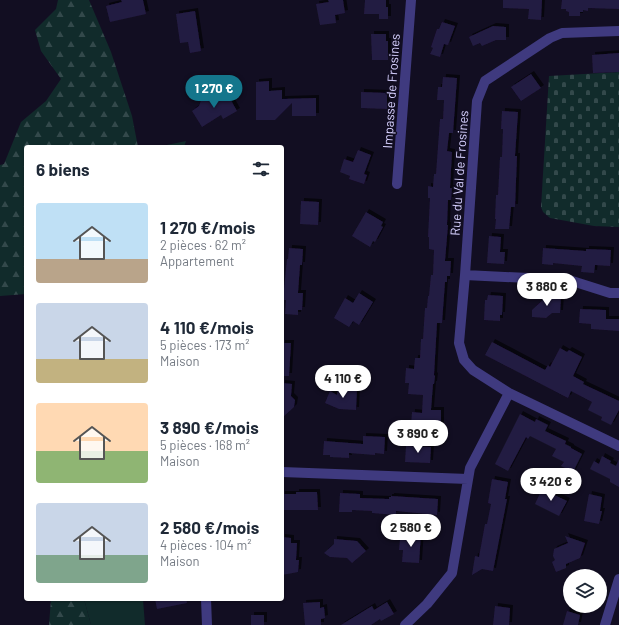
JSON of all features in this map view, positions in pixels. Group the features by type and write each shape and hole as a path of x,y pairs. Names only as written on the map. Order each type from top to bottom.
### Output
{"street":[{"name":"Impasse de Frosines","path":"397,184 410,0"},
{"name":"Rue du Val de Frosines","path":"619,31 562,33 550,38 485,81 477,102 459,343 464,360 473,370 509,393 619,446"},
{"path":"465,275 569,280 610,292 619,293"},
{"path":"405,625 427,604 452,573 470,468 509,393"},
{"path":"284,472 468,479"},
{"path":"604,625 619,579"},
{"path":"206,603 206,625"}],"green space":[{"path":"58,0 89,0 111,52 132,116 138,145 24,145 24,294 0,296 0,165 4,164 21,122 46,101 61,79 41,51 35,30 56,9"},
{"path":"619,72 619,227 594,226 550,218 543,212 541,207 549,76"},
{"path":"186,141 185,145 167,145"},
{"path":"51,601 85,601 91,625 49,625"},
{"path":"85,601 143,601 145,625 91,625"}],"building":[{"path":"121,0 143,0 146,14 110,22 106,6 122,2"},
{"path":"328,0 343,0 345,13 335,15 336,23 320,25 316,4 329,2"},
{"path":"365,0 386,0 386,7 388,7 388,19 379,19 379,14 364,14"},
{"path":"503,0 542,0 541,20 528,19 529,9 503,8"},
{"path":"562,0 619,0 619,9 588,8 588,11 583,10 583,12 580,12 580,16 569,16 569,12 566,11 566,9 561,9"},
{"path":"195,11 201,51 190,53 188,42 180,43 176,14"},
{"path":"442,22 455,26 448,45 444,44 440,57 430,54 433,48 431,47 437,29 439,29"},
{"path":"493,26 506,27 506,40 496,40 482,46 480,43 473,46 469,37"},
{"path":"371,34 386,34 386,41 388,41 388,60 372,60"},
{"path":"619,53 619,72 593,73 592,55"},
{"path":"531,74 541,88 521,101 511,87"},
{"path":"443,77 457,78 453,133 449,133 447,151 452,152 450,188 452,188 451,200 448,200 448,225 445,261 451,261 450,276 447,276 447,282 445,282 442,323 437,323 435,376 431,410 441,410 441,429 421,428 421,426 411,425 412,412 422,413 423,395 408,394 409,383 405,383 406,368 414,369 415,358 420,358 425,308 427,308 431,275 433,275 434,250 429,249 428,237 430,198 428,198 428,186 433,187 434,174 436,174 440,119 443,119 444,100 437,100 438,87 442,87"},
{"path":"269,81 269,91 282,90 282,99 316,98 316,116 292,116 292,103 275,120 256,120 256,82"},
{"path":"361,92 387,93 387,109 361,108"},
{"path":"203,95 219,100 228,95 237,111 223,119 221,115 202,127 192,111 199,106"},
{"path":"502,111 518,112 515,156 517,156 515,207 511,207 509,229 495,229 496,195 498,195 500,157 502,157"},
{"path":"358,150 371,155 364,174 367,175 364,184 349,179 350,176 340,172 344,159 353,162"},
{"path":"301,201 319,202 318,225 300,224"},
{"path":"366,212 383,222 381,226 383,227 375,242 373,241 370,247 352,236"},
{"path":"489,236 501,237 500,252 505,252 504,264 487,263"},
{"path":"289,248 303,249 298,293 303,293 302,310 298,310 298,315 285,314 286,300 284,300 284,289"},
{"path":"543,248 586,251 586,249 611,250 610,266 595,265 594,273 581,272 582,266 553,263 553,265 542,264"},
{"path":"359,293 373,302 359,325 353,321 349,327 334,318 345,298 353,303"},
{"path":"488,295 503,296 502,315 500,315 500,321 484,320 485,300 487,300"},
{"path":"547,296 561,297 560,313 552,313 546,318 532,317 532,310"},
{"path":"580,309 606,310 606,319 619,319 619,331 591,329 591,324 579,323"},
{"path":"492,342 545,370 548,365 550,367 560,348 567,352 569,350 582,357 573,376 584,382 583,384 619,401 619,410 611,425 601,420 602,417 588,410 592,402 571,391 568,398 485,355"},
{"path":"284,343 291,343 289,376 284,376"},
{"path":"284,383 292,384 291,396 295,400 294,407 284,416"},
{"path":"338,387 357,388 356,410 339,409 325,403 330,391 337,395"},
{"path":"520,414 535,422 536,419 548,425 545,431 566,441 565,444 582,454 573,472 561,466 564,462 552,456 556,449 530,436 528,439 526,437 508,471 495,464"},
{"path":"363,436 385,437 384,454 375,453 375,455 349,453 349,458 323,455 324,441 363,444"},
{"path":"406,446 431,447 430,463 405,462"},
{"path":"602,456 616,466 619,459 619,487 610,482 610,479 590,469 594,461 599,464"},
{"path":"492,479 508,482 505,499 507,499 493,571 482,569 472,575 475,556 479,557 485,524 487,524 491,504 488,503"},
{"path":"542,489 567,501 559,516 535,504"},
{"path":"296,492 317,492 318,510 284,510 284,494 296,494"},
{"path":"340,493 360,494 360,498 389,499 391,496 438,499 437,515 396,511 396,515 372,513 372,511 352,510 352,512 339,512"},
{"path":"589,494 602,497 600,511 602,511 599,524 584,521"},
{"path":"409,532 421,533 419,563 402,562 403,550 399,550 400,539 408,539"},
{"path":"565,536 585,543 580,558 566,564 566,568 556,572 552,562 555,560 553,556 554,549 568,543"},
{"path":"284,537 291,538 291,543 297,543 296,560 299,560 298,572 284,575"},
{"path":"334,539 357,541 366,551 352,563 347,558 330,557 324,553 334,544"},
{"path":"155,601 186,601 187,603 157,609"},
{"path":"320,602 320,608 324,607 325,618 321,619 321,625 305,625 303,603"},
{"path":"387,602 394,614 381,621 380,619 371,625 341,625 372,606 374,610"},
{"path":"495,606 510,608 509,625 493,625"},
{"path":"566,613 580,615 578,625 563,625"},
{"path":"251,615 264,615 264,625 251,625"}]}
